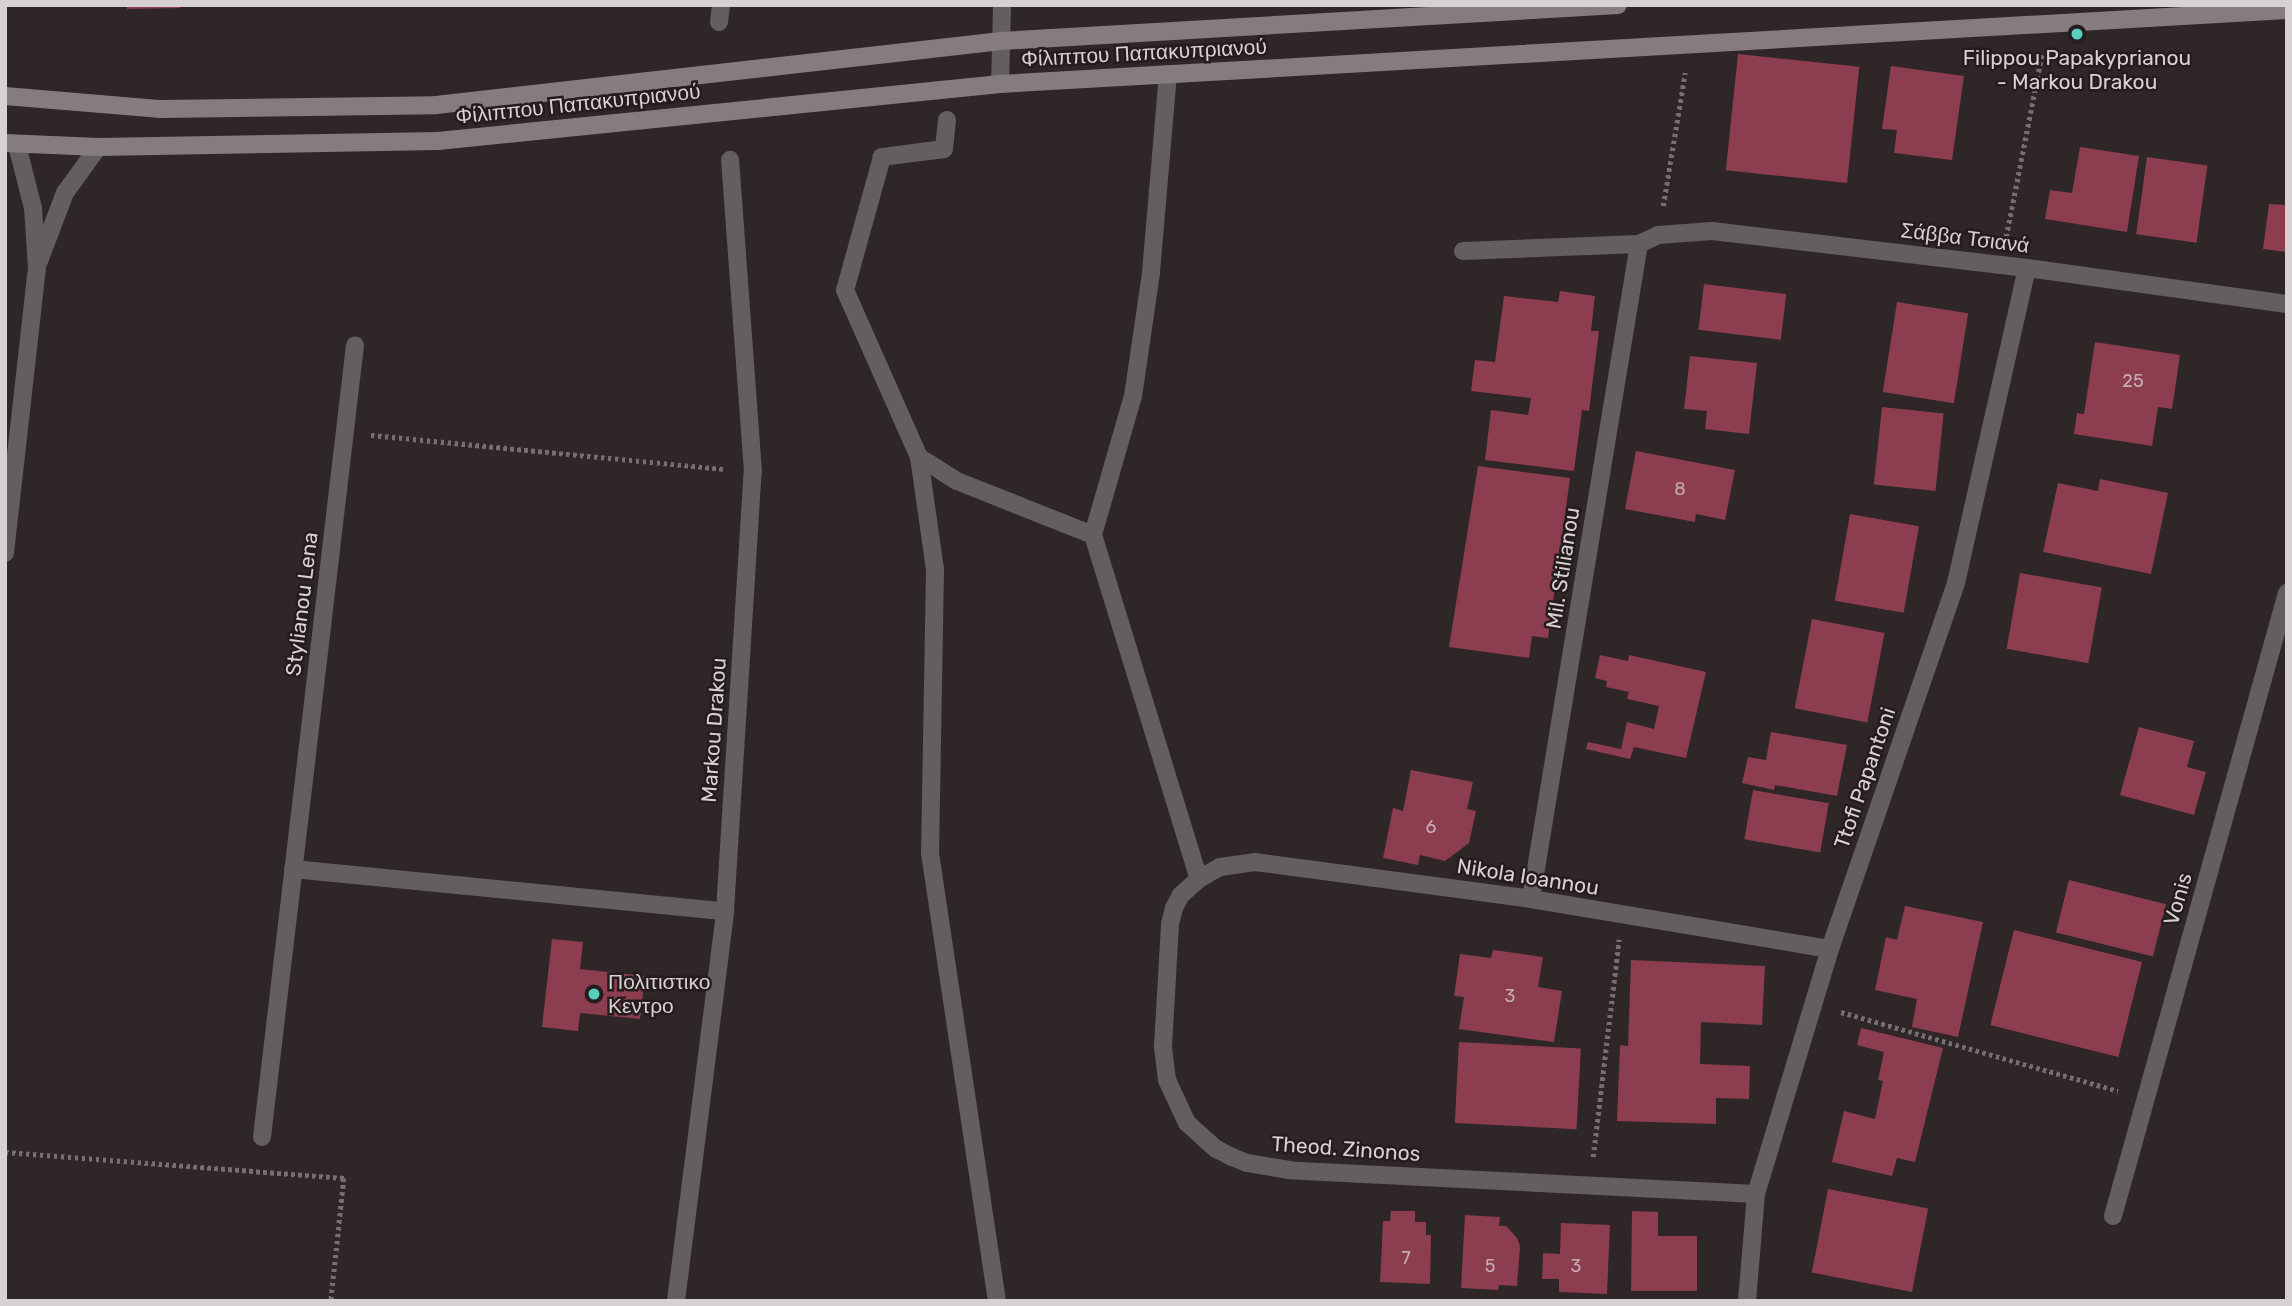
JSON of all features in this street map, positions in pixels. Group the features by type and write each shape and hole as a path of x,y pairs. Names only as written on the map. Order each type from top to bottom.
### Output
{"main road":[{"name":"Φίλιππου Παπακυπριανού","path":"5,96 161,109 436,105 1001,41 1618,5"},
{"name":"Φίλιππου Παπακυπριανού","path":"11,144 97,147 438,141 1000,84 2287,10"}],"street":[{"path":"1000,84 1002,5"},
{"path":"1168,74 1153,260 1133,396 1093,535 1199,878"},
{"path":"947,120 944,149 882,157 845,290 919,457 935,569 930,853 997,1301"},
{"path":"5,554 37,268 33,208 11,144"},
{"path":"37,268 65,193 97,147"},
{"name":"Markou Drakou","path":"676,1301 725,911 754,472 730,160"},
{"name":"Σάββα Τσιανά","path":"1639,244 1658,235 1712,231 2027,268 2287,304"},
{"path":"1463,251 1639,244"},
{"name":"Mil. Stilianou","path":"1531,899 1639,244"},
{"name":"Ttofi Papantoni","path":"1746,1301 1756,1194 1830,949 1956,583 2027,268"},
{"name":"Stylianou Lena","path":"262,1137 355,345"},
{"path":"919,457 957,481 1093,535"},
{"name":"Vonis","path":"2113,1216 2287,593"},
{"name":"Nikola Ioannou","path":"1220,867 1255,862 1531,899 1830,949"},
{"name":"Theod. Zinonos","path":"1220,867 1199,878 1181,895 1170,924 1163,1046 1166,1072 1173,1096 1187,1123 1201,1137 1232,1157 1279,1169 1756,1194"},
{"path":"293,869 725,911"}],"path":[{"path":"2001,265 2048,25"},
{"path":"1658,235 1690,45"},
{"path":"345,432 754,472"},
{"path":"1590,1185 1622,915"},
{"path":"1813,1004 2146,1099"},
{"path":"5,1152 344,1178 331,1301"}],"building":[{"path":"127,5 180,5 180,8 127,9"},
{"path":"1738,54 1859,67 1847,183 1726,170"},
{"path":"1891,66 1964,76 1952,160 1894,153 1897,130 1882,129"},
{"path":"2080,147 2139,156 2127,232 2045,219 2050,190 2072,193"},
{"path":"2147,157 2207,165 2197,243 2136,234"},
{"path":"2269,204 2287,205 2287,252 2263,249"},
{"path":"1704,284 1786,294 1781,340 1698,330"},
{"path":"1560,291 1595,296 1591,331 1599,331 1589,411 1582,410 1574,471 1485,460 1491,410 1528,415 1531,398 1471,391 1475,360 1495,362 1504,296 1558,302"},
{"path":"1897,302 1968,313 1954,403 1883,392"},
{"path":"2095,342 2180,355 2172,409 2158,407 2152,446 2074,434 2077,413 2084,414"},
{"path":"1690,356 1757,363 1749,434 1705,429 1707,411 1684,409"},
{"path":"1882,407 1944,413 1936,491 1874,485"},
{"path":"1636,451 1735,470 1725,520 1696,514 1695,522 1625,509"},
{"path":"1478,466 1570,478 1548,638 1532,636 1529,658 1449,647"},
{"path":"2100,479 2168,493 2151,574 2043,552 2058,483 2098,491"},
{"path":"1850,514 1919,526 1904,613 1835,601"},
{"path":"2020,573 2102,587 2088,663 2007,649"},
{"path":"1812,619 1885,633 1867,722 1795,708"},
{"path":"1600,655 1628,661 1629,655 1706,672 1686,758 1634,747 1630,759 1586,749 1588,742 1621,749 1627,722 1654,729 1659,706 1627,699 1629,692 1606,687 1607,681 1595,678"},
{"path":"2139,727 2194,741 2187,767 2206,772 2194,815 2120,795"},
{"path":"1771,732 1847,745 1837,796 1775,785 1774,790 1742,783 1748,757 1766,760"},
{"path":"1411,770 1473,782 1467,809 1476,811 1469,843 1445,861 1420,855 1418,865 1383,858 1393,808 1403,811"},
{"path":"1753,790 1829,803 1820,853 1744,839"},
{"path":"2069,880 2166,904 2153,957 2056,932"},
{"path":"1905,906 1983,922 1958,1037 1912,1027 1917,999 1875,990 1886,937 1897,940"},
{"path":"2014,930 2142,962 2118,1057 1990,1025"},
{"name":"Πολιτιστικο Κεντρο","path":"552,939 583,942 580,969 645,976 640,1019 580,1013 578,1031 542,1027"},
{"path":"1493,950 1543,957 1538,987 1562,991 1554,1042 1459,1029 1464,997 1454,996 1460,954 1491,958"},
{"path":"1631,960 1765,966 1762,1025 1701,1022 1700,1064 1750,1066 1749,1099 1716,1098 1716,1124 1617,1121 1620,1045 1628,1046"},
{"path":"1861,1028 1943,1048 1915,1162 1897,1158 1892,1176 1832,1162 1844,1111 1875,1119 1883,1081 1878,1080 1884,1052 1857,1045"},
{"path":"1459,1042 1581,1048 1577,1129 1455,1123"},
{"path":"1828,1189 1928,1208 1912,1292 1812,1272"},
{"path":"1391,1211 1415,1211 1415,1222 1426,1222 1426,1235 1431,1235 1430,1284 1380,1282 1383,1221 1390,1221"},
{"path":"1632,1211 1658,1212 1658,1236 1697,1236 1697,1291 1631,1291"},
{"path":"1465,1215 1500,1217 1499,1226 1506,1226 1517,1238 1520,1246 1517,1286 1499,1285 1498,1290 1461,1288"},
{"path":"1561,1223 1610,1225 1607,1294 1559,1292 1559,1279 1542,1279 1543,1253 1560,1254"}],"place":[{"name":"Filippou Papakyprianou - Markou Drakou","path":"2077,34"},
{"name":"Πολιτιστικο Κεντρο","path":"594,994"}]}
